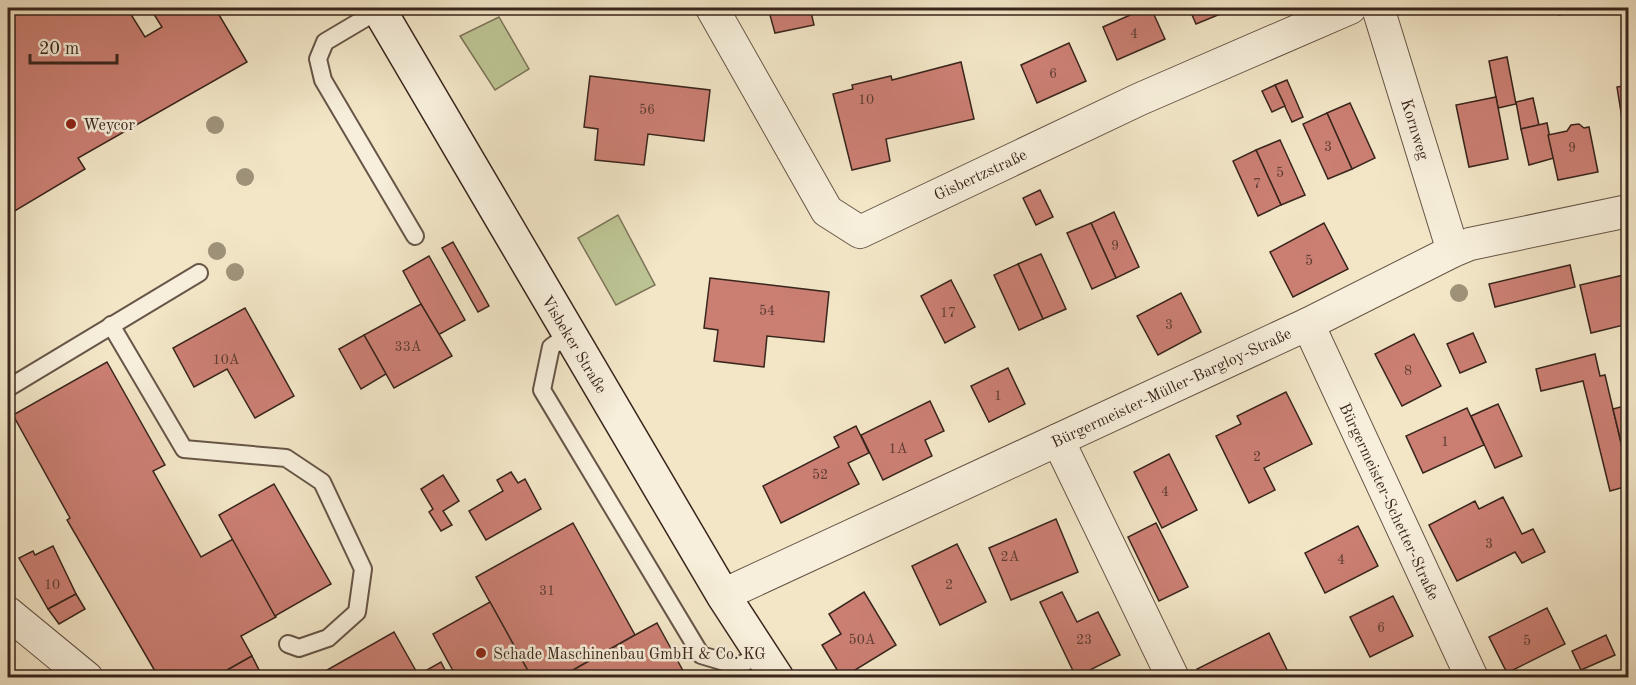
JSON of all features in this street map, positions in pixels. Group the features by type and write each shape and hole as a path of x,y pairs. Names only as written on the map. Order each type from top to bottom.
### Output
{"street":[{"name":"Visbeker Straße","path":"378,8 723,595 769,666"},
{"name":"Gisbertzstraße","path":"712,8 827,211 860,232 1140,99 1350,8"},
{"name":"Kornweg","path":"1378,8 1453,251"},
{"name":"Bürgermeister-Müller-Bargloy-Straße","path":"723,595 1308,324 1453,251 1470,244 1629,211"},
{"name":"Bürgermeister-Schetter-Straße","path":"1308,324 1472,678"},
{"path":"1058,440 1173,678"},
{"path":"8,613 87,678"}],"lane":[{"path":"378,8 325,42 318,59 323,80 415,236"},
{"path":"8,388 199,273"},
{"path":"111,325 184,450 286,458 322,482 363,569 357,612 328,638 299,648 288,644"},
{"path":"569,334 551,347 542,390 688,635 701,655 738,666 769,666"}],"green space":[{"path":"499,17 529,69 495,90 460,36"},
{"path":"618,215 655,285 616,305 578,238"}],"building":[{"name":"Weycor","path":"8,8 127,8 145,37 162,27 150,8 215,8 247,62 78,158 85,169 8,215"},
{"path":"768,8 810,8 814,25 775,33"},
{"path":"1146,8 1151,8 1165,39 1117,60 1103,27"},
{"path":"1189,8 1235,8 1196,24"},
{"path":"1557,8 1596,8 1559,15"},
{"path":"1069,43 1086,81 1037,103 1021,65"},
{"path":"1507,57 1516,104 1498,108 1489,61"},
{"path":"961,62 974,119 886,139 890,161 852,170 833,94 853,89 852,85 891,76 892,80"},
{"path":"590,76 710,90 704,141 648,134 644,165 595,160 598,129 584,127"},
{"path":"1287,80 1303,117 1292,122 1275,85"},
{"path":"1275,85 1285,106 1272,112 1262,91"},
{"path":"1628,85 1628,156 1617,87"},
{"path":"1496,97 1508,159 1469,167 1456,105"},
{"path":"1533,98 1539,125 1521,129 1516,102"},
{"path":"1350,103 1375,158 1352,169 1327,113"},
{"path":"1327,113 1352,169 1328,179 1303,124"},
{"path":"1547,123 1554,158 1529,165 1521,129"},
{"path":"1579,124 1584,128 1589,127 1598,172 1558,180 1548,135 1567,131 1571,125"},
{"path":"1280,140 1305,195 1281,205 1256,150"},
{"path":"1256,150 1281,205 1258,216 1233,161"},
{"path":"1040,190 1053,217 1036,225 1023,198"},
{"path":"1114,212 1139,267 1116,278 1091,223"},
{"path":"1091,223 1116,278 1092,289 1067,233"},
{"path":"1324,223 1348,269 1293,297 1270,252"},
{"path":"453,242 489,306 478,312 442,248"},
{"path":"1041,254 1066,309 1043,319 1018,264"},
{"path":"429,256 465,320 438,335 403,271"},
{"path":"1018,264 1043,319 1019,330 994,275"},
{"path":"1570,265 1575,287 1495,307 1489,284"},
{"path":"1628,274 1628,324 1591,333 1580,285"},
{"path":"710,278 829,292 824,342 767,336 764,367 714,361 718,330 704,328"},
{"path":"951,280 975,327 945,343 921,296"},
{"path":"1181,293 1201,332 1158,355 1137,316"},
{"path":"421,304 452,356 394,388 364,335"},
{"path":"245,308 294,396 255,418 227,369 194,387 173,348"},
{"path":"1473,333 1486,362 1460,373 1447,344"},
{"path":"1414,334 1441,386 1402,406 1375,354"},
{"path":"364,335 386,374 361,389 339,349"},
{"path":"1595,354 1600,376 1605,375 1628,473 1628,486 1610,491 1583,381 1541,391 1536,369"},
{"path":"107,362 165,465 153,471 201,557 233,539 276,617 241,636 252,656 213,678 159,678 67,520 70,518 13,415"},
{"path":"1008,368 1025,404 989,422 971,386"},
{"path":"1286,392 1312,444 1264,468 1275,490 1249,503 1216,436 1241,424 1237,416"},
{"path":"930,401 944,431 925,440 932,456 883,480 861,435"},
{"path":"1498,404 1522,456 1495,468 1471,416"},
{"path":"1628,405 1628,449 1623,450 1613,409"},
{"path":"1467,408 1484,445 1423,473 1406,436"},
{"path":"856,426 869,453 848,463 859,484 781,523 763,486 839,447 834,437"},
{"path":"1169,454 1197,510 1162,528 1134,472"},
{"path":"511,472 518,483 525,479 541,509 486,540 469,511 503,491 497,480"},
{"path":"443,475 459,501 443,511 452,525 441,531 429,512 433,509 421,489"},
{"path":"274,484 331,584 275,616 219,515"},
{"path":"1503,497 1522,534 1533,529 1545,552 1522,563 1515,552 1457,581 1429,525 1475,501 1479,509"},
{"path":"1056,519 1078,572 1011,600 989,548"},
{"path":"573,523 635,635 559,678 532,678 476,577"},
{"path":"1156,523 1188,587 1159,601 1128,537"},
{"path":"1358,526 1378,566 1325,593 1305,553"},
{"path":"957,544 986,602 940,625 912,566"},
{"path":"53,546 76,594 48,609 19,558 33,551 35,555"},
{"path":"864,592 896,645 842,678 822,645 841,634 829,614"},
{"path":"1062,592 1077,622 1098,612 1120,655 1076,677 1040,602"},
{"path":"76,594 85,609 59,624 48,609"},
{"path":"1393,596 1413,636 1370,657 1350,617"},
{"name":"Schade Maschinenbau GmbH & Co. KG","path":"490,602 528,671 517,678 457,678 433,634"},
{"path":"1547,608 1565,644 1507,673 1489,637"},
{"path":"657,623 687,678 559,678 635,635"},
{"path":"394,632 420,678 313,678"},
{"path":"1269,633 1291,678 1202,678 1197,669"},
{"path":"1606,635 1615,655 1581,670 1572,651"},
{"path":"252,656 263,678 213,678"},
{"path":"441,662 449,678 420,678 418,675"}],"place":[{"name":"Weycor","path":"71,124"},
{"name":"Schade Maschinenbau GmbH & Co. KG","path":"481,653"}]}
